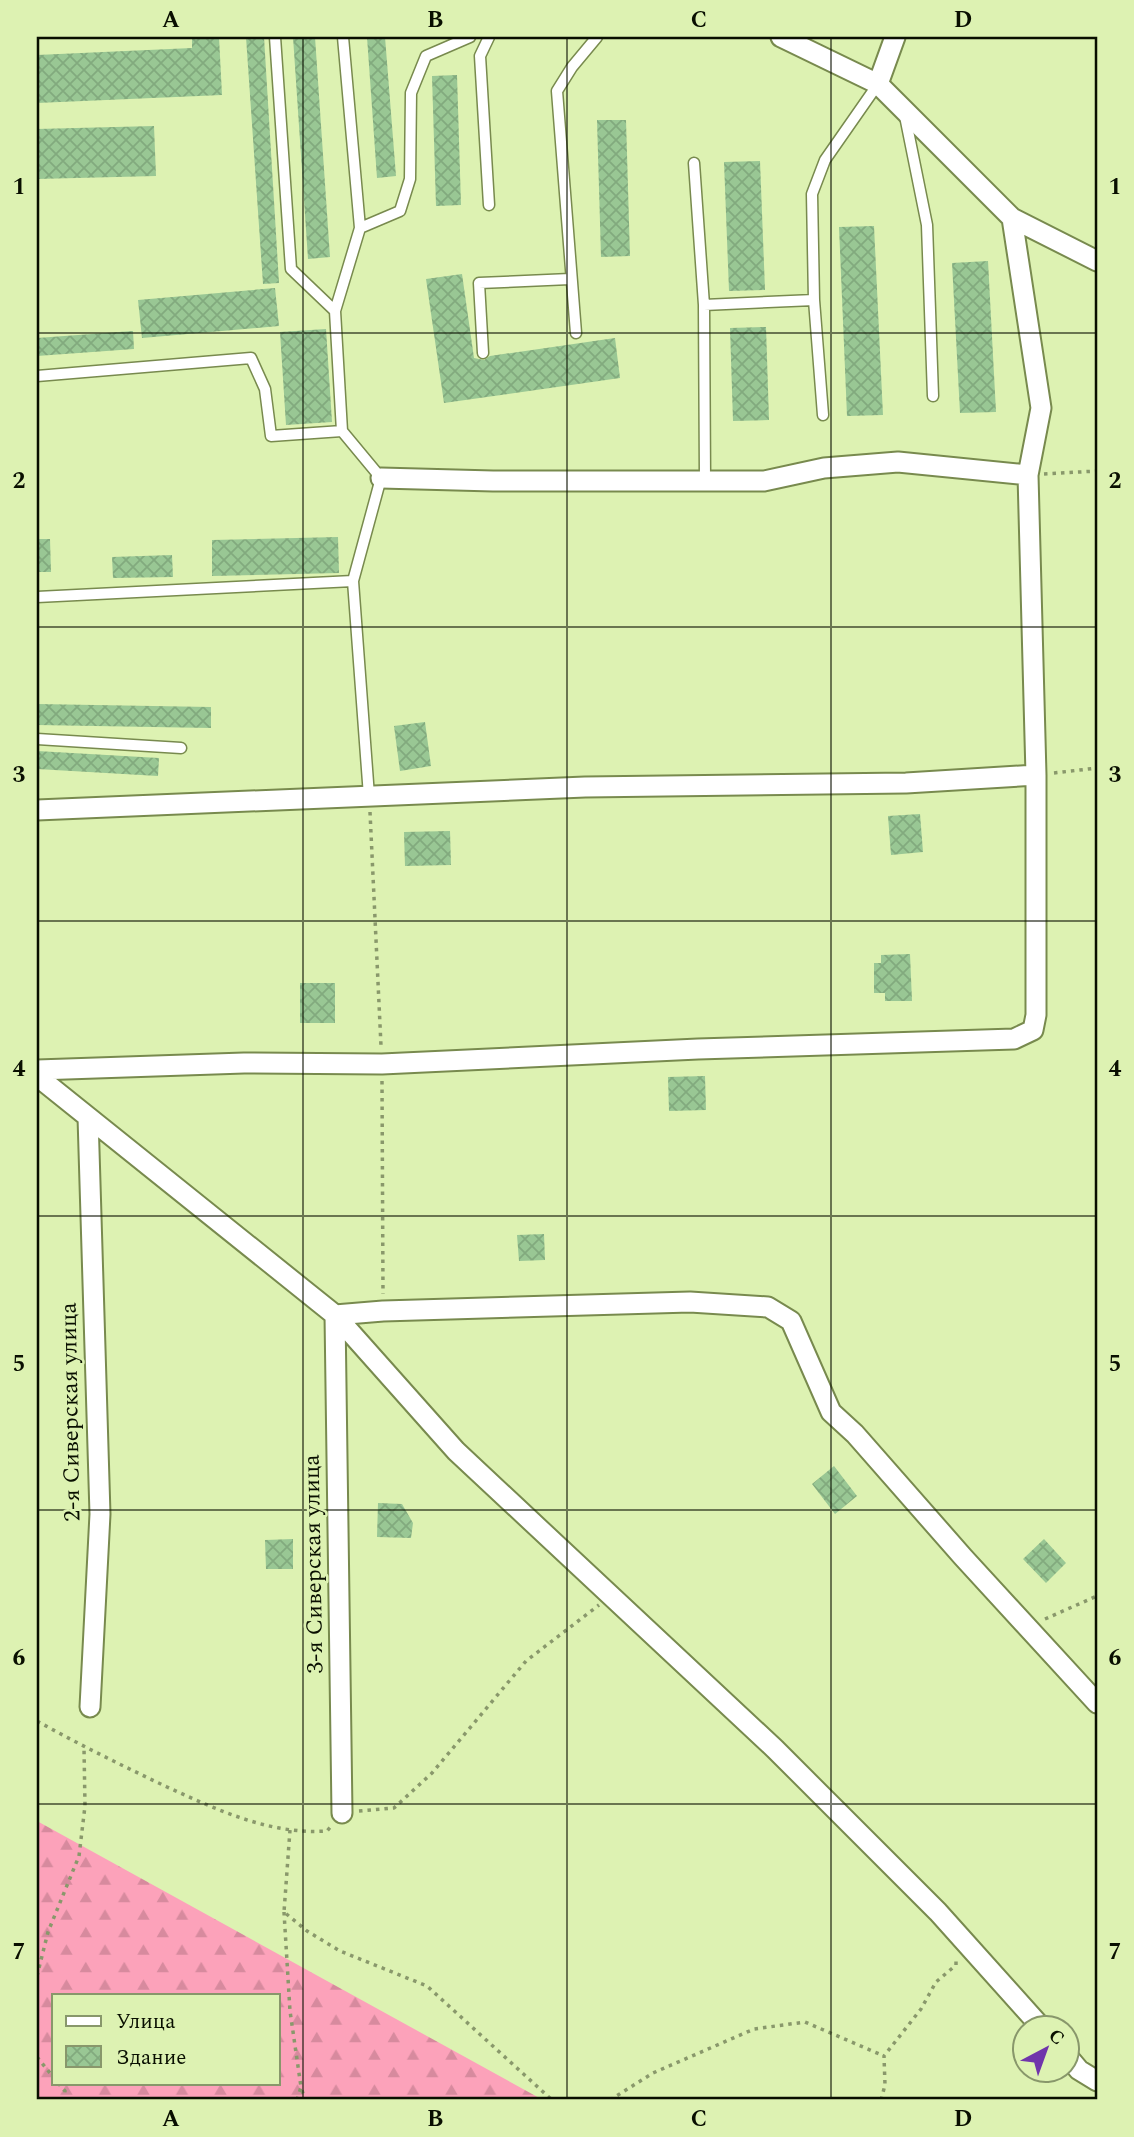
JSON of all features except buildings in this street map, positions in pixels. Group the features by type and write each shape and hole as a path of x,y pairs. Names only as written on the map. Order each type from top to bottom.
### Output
{"street":[{"path":"781,37 878,84 1012,218 1097,261"},
{"path":"878,84 895,37"},
{"path":"37,1070 244,1063 382,1064 1014,1039 1033,1030 1035,775 1028,475 1041,408 1012,218"},
{"path":"381,478 493,481 764,481 824,468 898,462 1028,475"},
{"path":"37,810 585,787 906,783 1035,775"},
{"path":"37,1076 335,1315 456,1451 775,1749 957,1933 1029,2014"},
{"name":"2-я Сиверская улица","path":"88,1117 100,1514 90,1707"},
{"path":"335,1315 383,1311 690,1302 768,1307 791,1321 831,1412 855,1434 963,1558 1097,1703"},
{"name":"3-я Сиверская улица","path":"335,1315 342,1813"},
{"path":"1082,2072 1097,2081"}],"lane":[{"path":"275,37 291,269 335,311"},
{"path":"343,37 360,228 335,311 342,431 381,478 353,581 369,796"},
{"path":"360,228 400,211 410,179 411,93 426,56 470,37"},
{"path":"489,37 480,57 489,205"},
{"path":"576,333 557,91 572,67 597,37"},
{"path":"822,415 814,300 812,194 825,160 878,84"},
{"path":"903,109 927,225 933,396"},
{"path":"694,163 704,305 705,480"},
{"path":"483,353 479,283 570,279"},
{"path":"704,305 814,300"},
{"path":"37,376 251,358 265,389 271,436 342,431"},
{"path":"37,597 353,581"},
{"path":"37,739 181,748"}],"path":[{"path":"1028,475 1097,471"},
{"path":"1035,775 1097,768"},
{"path":"37,1721 84,1748 237,1818 303,1833 327,1831 342,1813 394,1808 432,1773 526,1661 611,1595"},
{"path":"1028,1626 1097,1595"},
{"path":"37,1976 48,1932 79,1856 86,1806 84,1748"},
{"path":"290,1830 284,1912 290,2011 305,2100"},
{"path":"284,1912 307,1931 340,1951 427,1986 552,2100"},
{"path":"881,2100 885,2085 884,2056 921,2009 936,1982 956,1965 957,1933"},
{"path":"610,2100 653,2073 754,2029 805,2022 884,2056"},
{"path":"37,2057 52,2076"},
{"path":"59,2084 65,2091 64,2100"},
{"path":"297,2100 301,2087"}],"green space":[{"path":"37,1821 543,2100 37,2100"}]}
